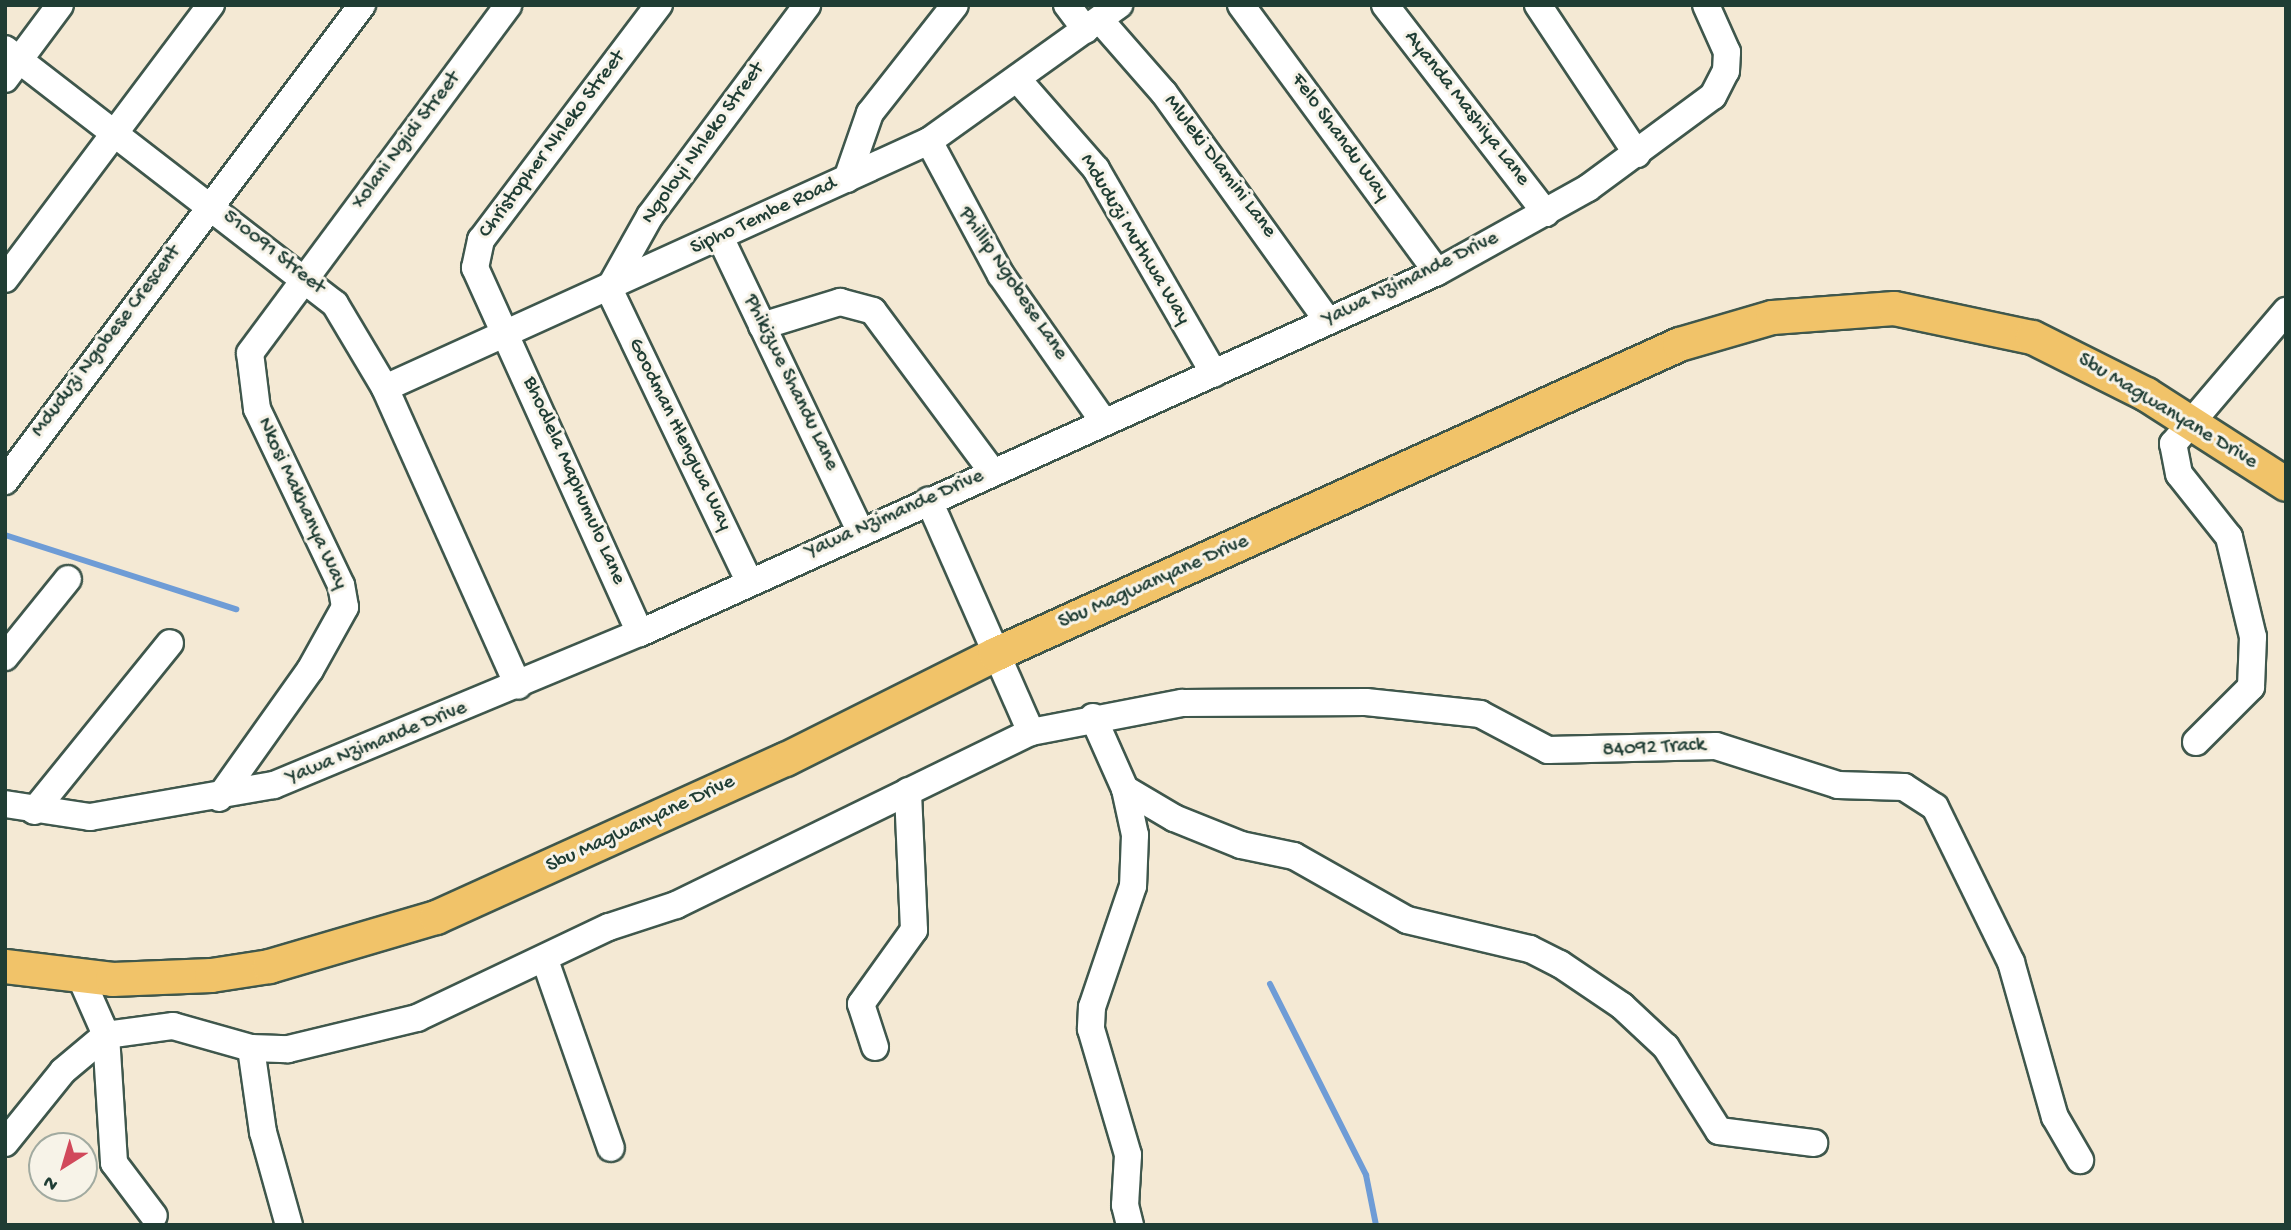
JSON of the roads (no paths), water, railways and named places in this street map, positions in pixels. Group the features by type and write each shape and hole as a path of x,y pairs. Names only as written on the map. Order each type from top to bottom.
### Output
{"main road":[{"name":"Sbu Magwanyane Drive","path":"5,966 80,976 168,979 269,966 436,917 785,759 995,654 1679,344 1772,317 1895,308 1988,324 2076,356 2190,421 2286,484"}],"street":[{"path":"10,62 60,5"},
{"path":"5,279 113,131 211,5"},
{"name":"Mduduzi Ngobese Crescent","path":"5,481 362,5"},
{"name":"Xolani Ngidi Street","path":"307,276 508,5"},
{"name":"Christopher Nhleko Street","path":"505,330 475,268 481,240 659,5"},
{"name":"Ngoloyi Nhleko Street","path":"609,289 650,216 807,5"},
{"path":"847,179 870,113 955,5"},
{"name":"Mluleki Dlamini Lane","path":"1067,5 1102,18 1193,132 1328,321"},
{"name":"Felo Shandu Way","path":"1241,5 1437,272"},
{"name":"Ayanda Mashiya Lane","path":"1385,5 1546,213"},
{"path":"1538,5 1637,154"},
{"name":"Yawa Nzimande Drive","path":"5,804 34,811 90,817 219,798 300,775 640,633 860,530 1437,272 1546,213 1637,154 1713,96 1726,71 1723,33 1706,5"},
{"name":"Sipho Tembe Road","path":"385,388 505,330 609,289 929,141 1019,81 1102,18"},
{"name":"510091 Street","path":"10,62 113,131 307,276 353,329 385,388 518,686"},
{"name":"Mduduzi Muthwa Way","path":"1019,81 1096,169 1214,373"},
{"name":"Phillip Ngobese Lane","path":"929,141 1002,275 1104,422"},
{"name":"Phikizwe Shandu Lane","path":"720,237 860,530"},
{"name":"Nkosi Makhanya Way","path":"219,798 310,670 345,607 341,585 251,384 250,353 258,337 307,276"},
{"name":"Goodman Hlengwa Way","path":"609,289 749,581"},
{"path":"762,326 840,302 873,311 992,471"},
{"path":"2196,742 2243,699 2255,670 2229,537 2179,474 2172,453 2190,421 2285,313"},
{"name":"Bhodlela Maphumulo Lane","path":"505,330 640,633"},
{"path":"929,501 1031,732"},
{"path":"5,657 68,579"},
{"path":"34,811 170,643"},
{"name":"84092 Track","path":"106,1035 173,1026 251,1048 288,1049 384,1028 545,960 609,927 676,905 1031,732 1093,717 1182,702 1299,698 1441,708 1480,714 1548,750 1716,746 1828,783 1888,783 1920,793 1935,807 2017,976 2055,1116 2080,1160"},
{"path":"1093,717 1125,789 1135,835 1134,877 1091,1029 1097,1068 1128,1155 1125,1218 1130,1225"},
{"path":"1125,789 1200,829 1294,856 1407,920 1530,949 1560,964 1622,1006 1666,1047 1718,1131 1814,1143"},
{"path":"875,1047 861,1004 914,930 908,791"},
{"path":"545,960 611,1148"},
{"path":"80,976 106,1035 114,1163 154,1216"},
{"path":"5,1143 63,1071 106,1035"},
{"path":"251,1048 263,1132 289,1225"}],"waterway":[{"path":"5,535 236,609"},
{"path":"1270,984 1366,1175 1376,1225"}]}
